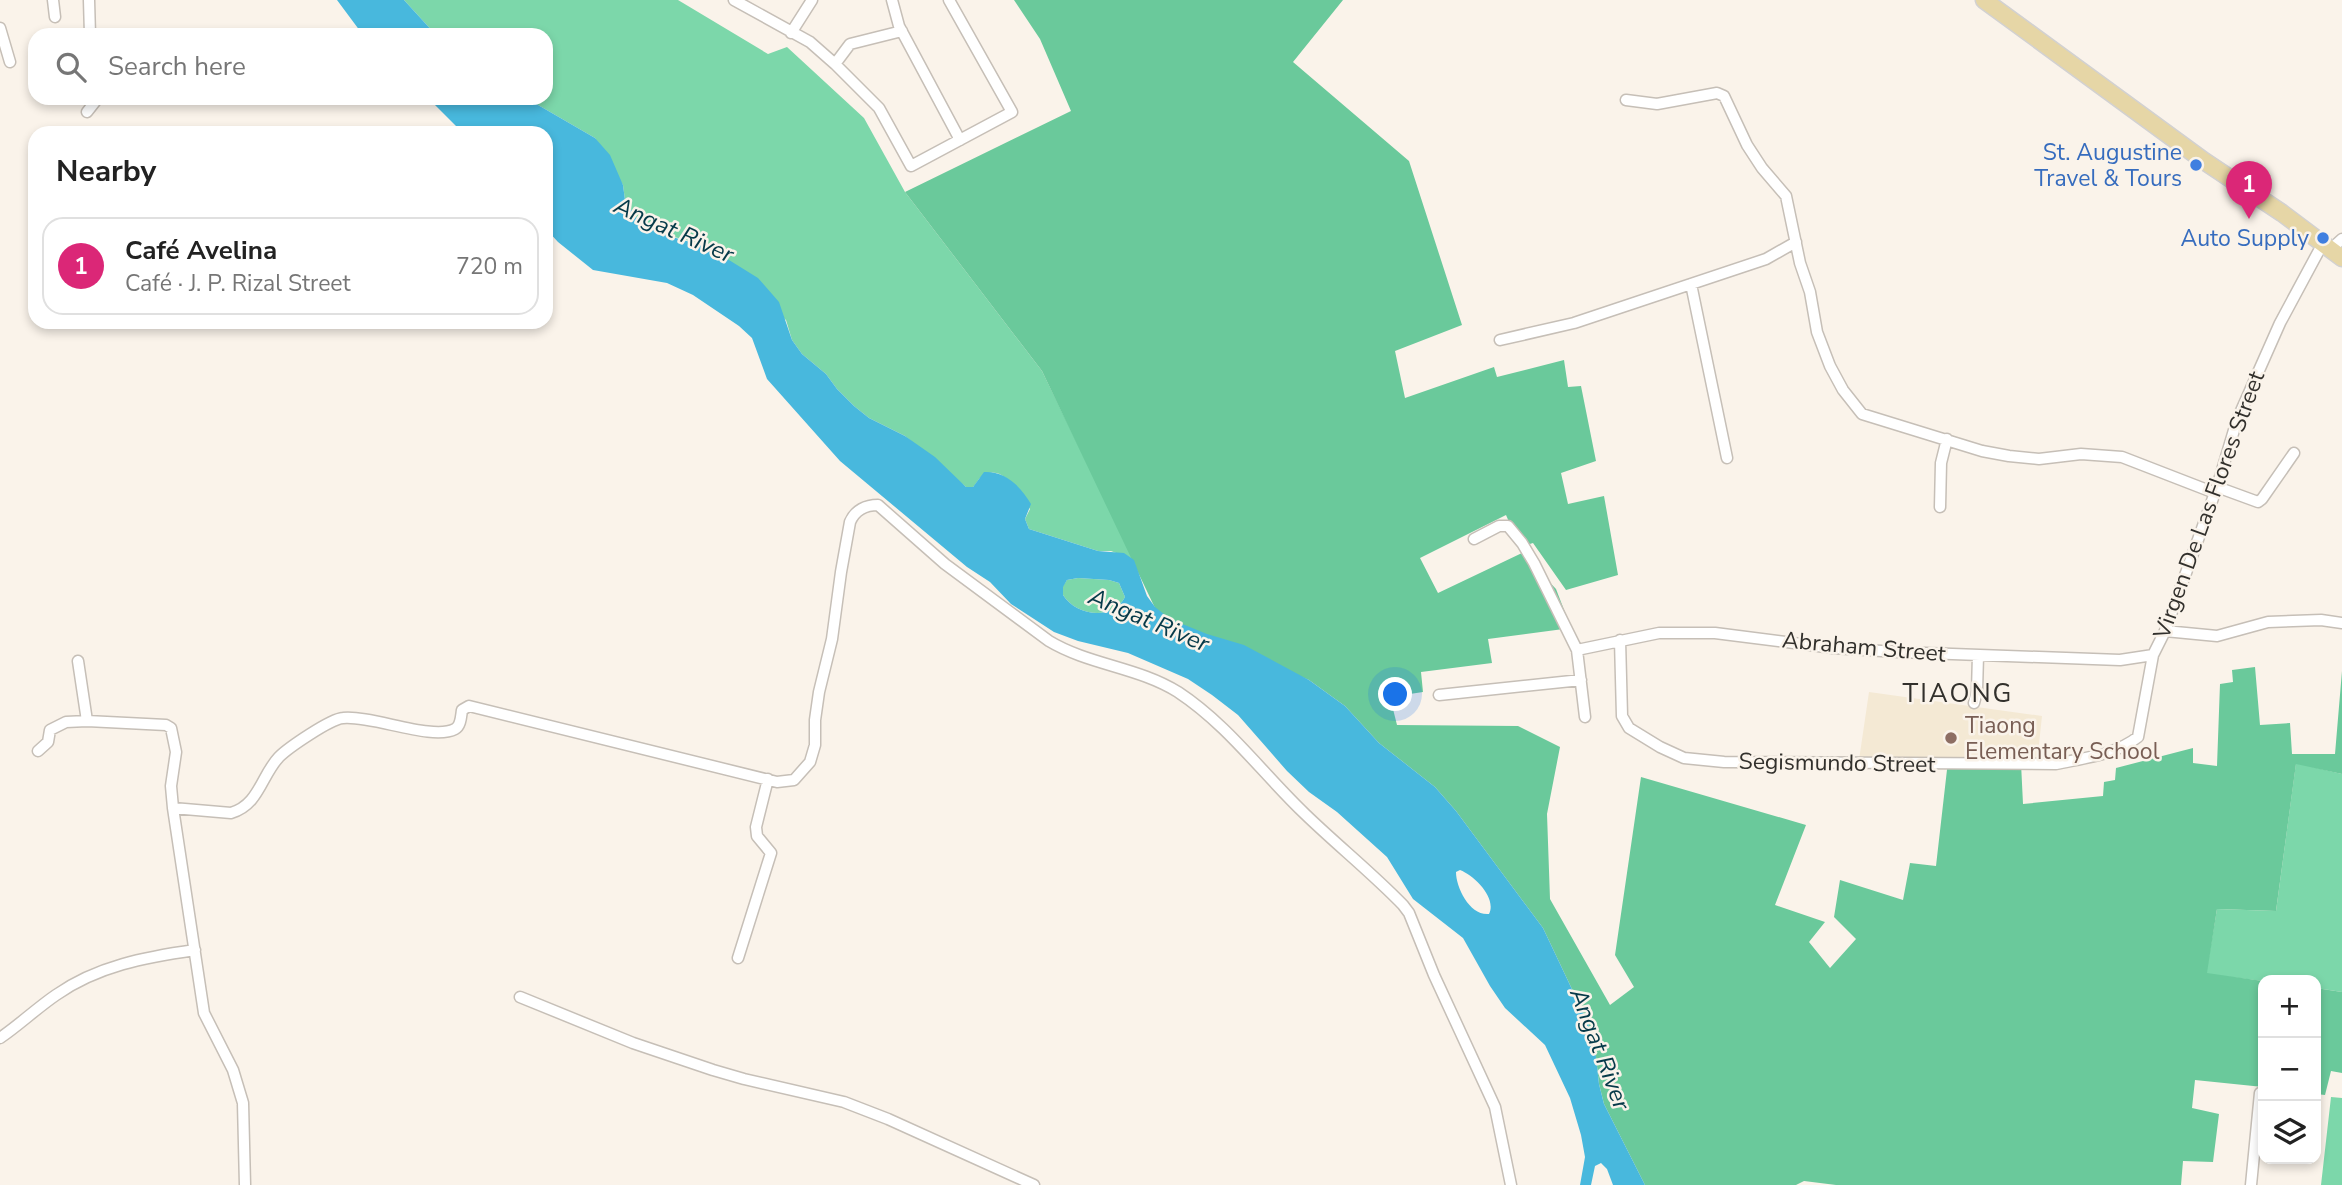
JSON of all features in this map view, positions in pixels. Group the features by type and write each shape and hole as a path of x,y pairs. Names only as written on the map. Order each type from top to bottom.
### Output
{"main road":[{"path":"1984,0 2204,161 2334,247"}],"street":[{"path":"53,0 55,17"},
{"path":"89,0 90,28"},
{"path":"734,0 749,4 791,33 810,42 835,65 878,108 911,166 1012,112 953,2"},
{"path":"791,33 812,0"},
{"path":"892,0 902,31 960,140"},
{"path":"0,28 10,62"},
{"path":"835,65 850,44 902,31"},
{"path":"1626,100 1657,104 1717,93 1724,96 1747,145 1786,196 1817,332 1843,390 1862,414 1982,451 2009,456 2039,459 2081,454 2122,457 2258,502 2294,453"},
{"path":"87,112 92,105"},
{"path":"1500,340 1574,323 1766,259 1796,243"},
{"name":"Virgen De Las Flores Street","path":"2153,655 2165,631 2216,490 2237,420 2280,323 2334,247"},
{"path":"1691,284 1727,457"},
{"path":"1940,507 1941,463 1947,439"},
{"path":"173,807 231,813 240,810 256,796 279,758 325,725 341,718 367,719 430,732 454,730 463,710 469,706 777,782 794,780 810,762 815,745 819,692 832,639 850,522 853,515 868,505 878,505 945,564 1049,641 1067,650 1151,678 1197,706 1235,739 1304,813 1403,905 1409,913 1495,1107 1511,1185"},
{"path":"1474,539 1499,526 1508,526 1522,543 1577,650 1585,716"},
{"path":"2165,631 2217,636 2268,622 2321,620 2342,623"},
{"name":"Abraham Street","path":"1577,650 1659,633 1714,633 1833,648 2120,660 2153,655"},
{"name":"Segismundo Street","path":"1620,640 1622,716 1629,728 1684,758 1724,762 2056,764 2097,755 2121,748 2138,737 2143,722 2153,655"},
{"path":"1974,703 1978,655"},
{"path":"78,661 87,721"},
{"path":"1439,695 1581,680"},
{"path":"38,751 48,742 50,730 66,722 171,727 176,752 170,786 204,1013 233,1070 243,1103 245,1185"},
{"path":"738,958 771,853 757,836 756,827 768,779"},
{"path":"0,1038 56,995 96,974 128,962 195,950"},
{"path":"520,997 633,1043 713,1070 844,1102 1034,1185"},
{"path":"2251,1185 2259,1101"}],"shaded area":[{"name":"Tiaong Elementary School","path":"1869,692 2042,716 2037,763 1859,760"}],"green space":[{"path":"404,0 678,0 768,54 787,47 864,118 905,192 1042,371 1134,560 1111,551 1098,551 1029,529 1025,519 1030,509 1005,477 991,473 984,475 973,487 966,487 905,436 869,418 854,406 826,374 802,354 792,340 786,320 690,241 658,233 636,217 625,200 623,185 595,138 538,105 553,105 553,28 430,28"},
{"path":"1014,0 1343,0 1293,62 1409,161 1462,325 1395,351 1405,398 1494,367 1497,377 1564,360 1568,387 1581,386 1596,461 1561,473 1568,504 1604,496 1618,575 1566,590 1533,543 1520,547 1506,515 1420,558 1438,593 1522,553 1556,589 1571,628 1488,639 1492,663 1421,672 1423,692 1390,697 1397,725 1518,726 1560,747 1547,814 1550,899 1610,1005 1634,987 1615,955 1641,777 1806,825 1775,905 1825,922 1809,942 1830,968 1856,939 1834,917 1840,880 1903,900 1910,863 1936,866 1948,761 2021,763 2023,804 2103,796 2104,782 2115,780 2116,768 2193,748 2193,763 2217,766 2220,684 2233,682 2232,670 2255,667 2260,725 2290,723 2292,754 2335,754 2342,671 2342,774 2296,764 2276,911 2217,909 2207,973 2258,980 2258,1086 2195,1080 2192,1108 2219,1114 2213,1162 2183,1161 2181,1185 1836,1185 1804,1181 1796,1185 1645,1185 1604,1104 1588,1023 1543,928 1456,811 1435,787 1379,743 1345,706 1309,680 1170,620 1155,608 1042,371 905,192 1071,111 1040,39"},
{"path":"1078,578 1119,583 1125,597 1112,610 1104,612 1094,613 1076,608 1063,595 1063,586 1067,580"},
{"path":"2296,763 2342,774 2342,992 2321,989 2321,975 2258,975 2258,980 2206,974 2217,909 2276,911"},
{"path":"2321,989 2342,992 2342,1073 2331,1071 2325,1095 2321,1095"},
{"path":"2331,1097 2342,1098 2342,1185 2321,1185"}],"water":[{"path":"337,0 404,0 430,28 358,28"},
{"name":"Angat River","path":"435,105 538,105 595,138 610,155 623,185 625,200 636,217 658,233 708,247 758,278 779,302 792,340 802,354 826,374 837,389 869,418 905,436 935,457 966,487 973,487 984,472 1006,477 1018,486 1031,504 1025,519 1029,529 1098,551 1124,553 1134,560 1147,596 1155,607 1170,619 1244,645 1309,680 1345,706 1379,743 1435,787 1543,928 1588,1023 1604,1104 1645,1185 1613,1185 1607,1169 1601,1163 1595,1166 1591,1185 1580,1185 1585,1157 1581,1135 1570,1098 1545,1045 1505,1008 1463,938 1413,899 1387,857 1337,812 1309,792 1238,715 1188,679 1128,653 1078,641 1054,632 1011,604 990,582 967,567 840,461 767,379 752,338 739,326 693,295 667,283 593,270 553,237 553,126 456,126","holes":["1067,580 1109,580 1119,583 1125,597 1112,610 1094,613 1085,611 1076,608 1063,595","1460,870 1483,888 1490,901 1489,914 1476,911 1465,900 1456,872"]}],"place":[{"name":"St. Augustine Travel & Tours","path":"2196,165"},
{"name":"Café Avelina","path":"2249,219"},
{"name":"Auto Supply","path":"2323,238"},
{"name":"Tiaong Elementary School","path":"1951,738"}],"district":[{"name":"TIAONG","path":"1958,693"}]}
